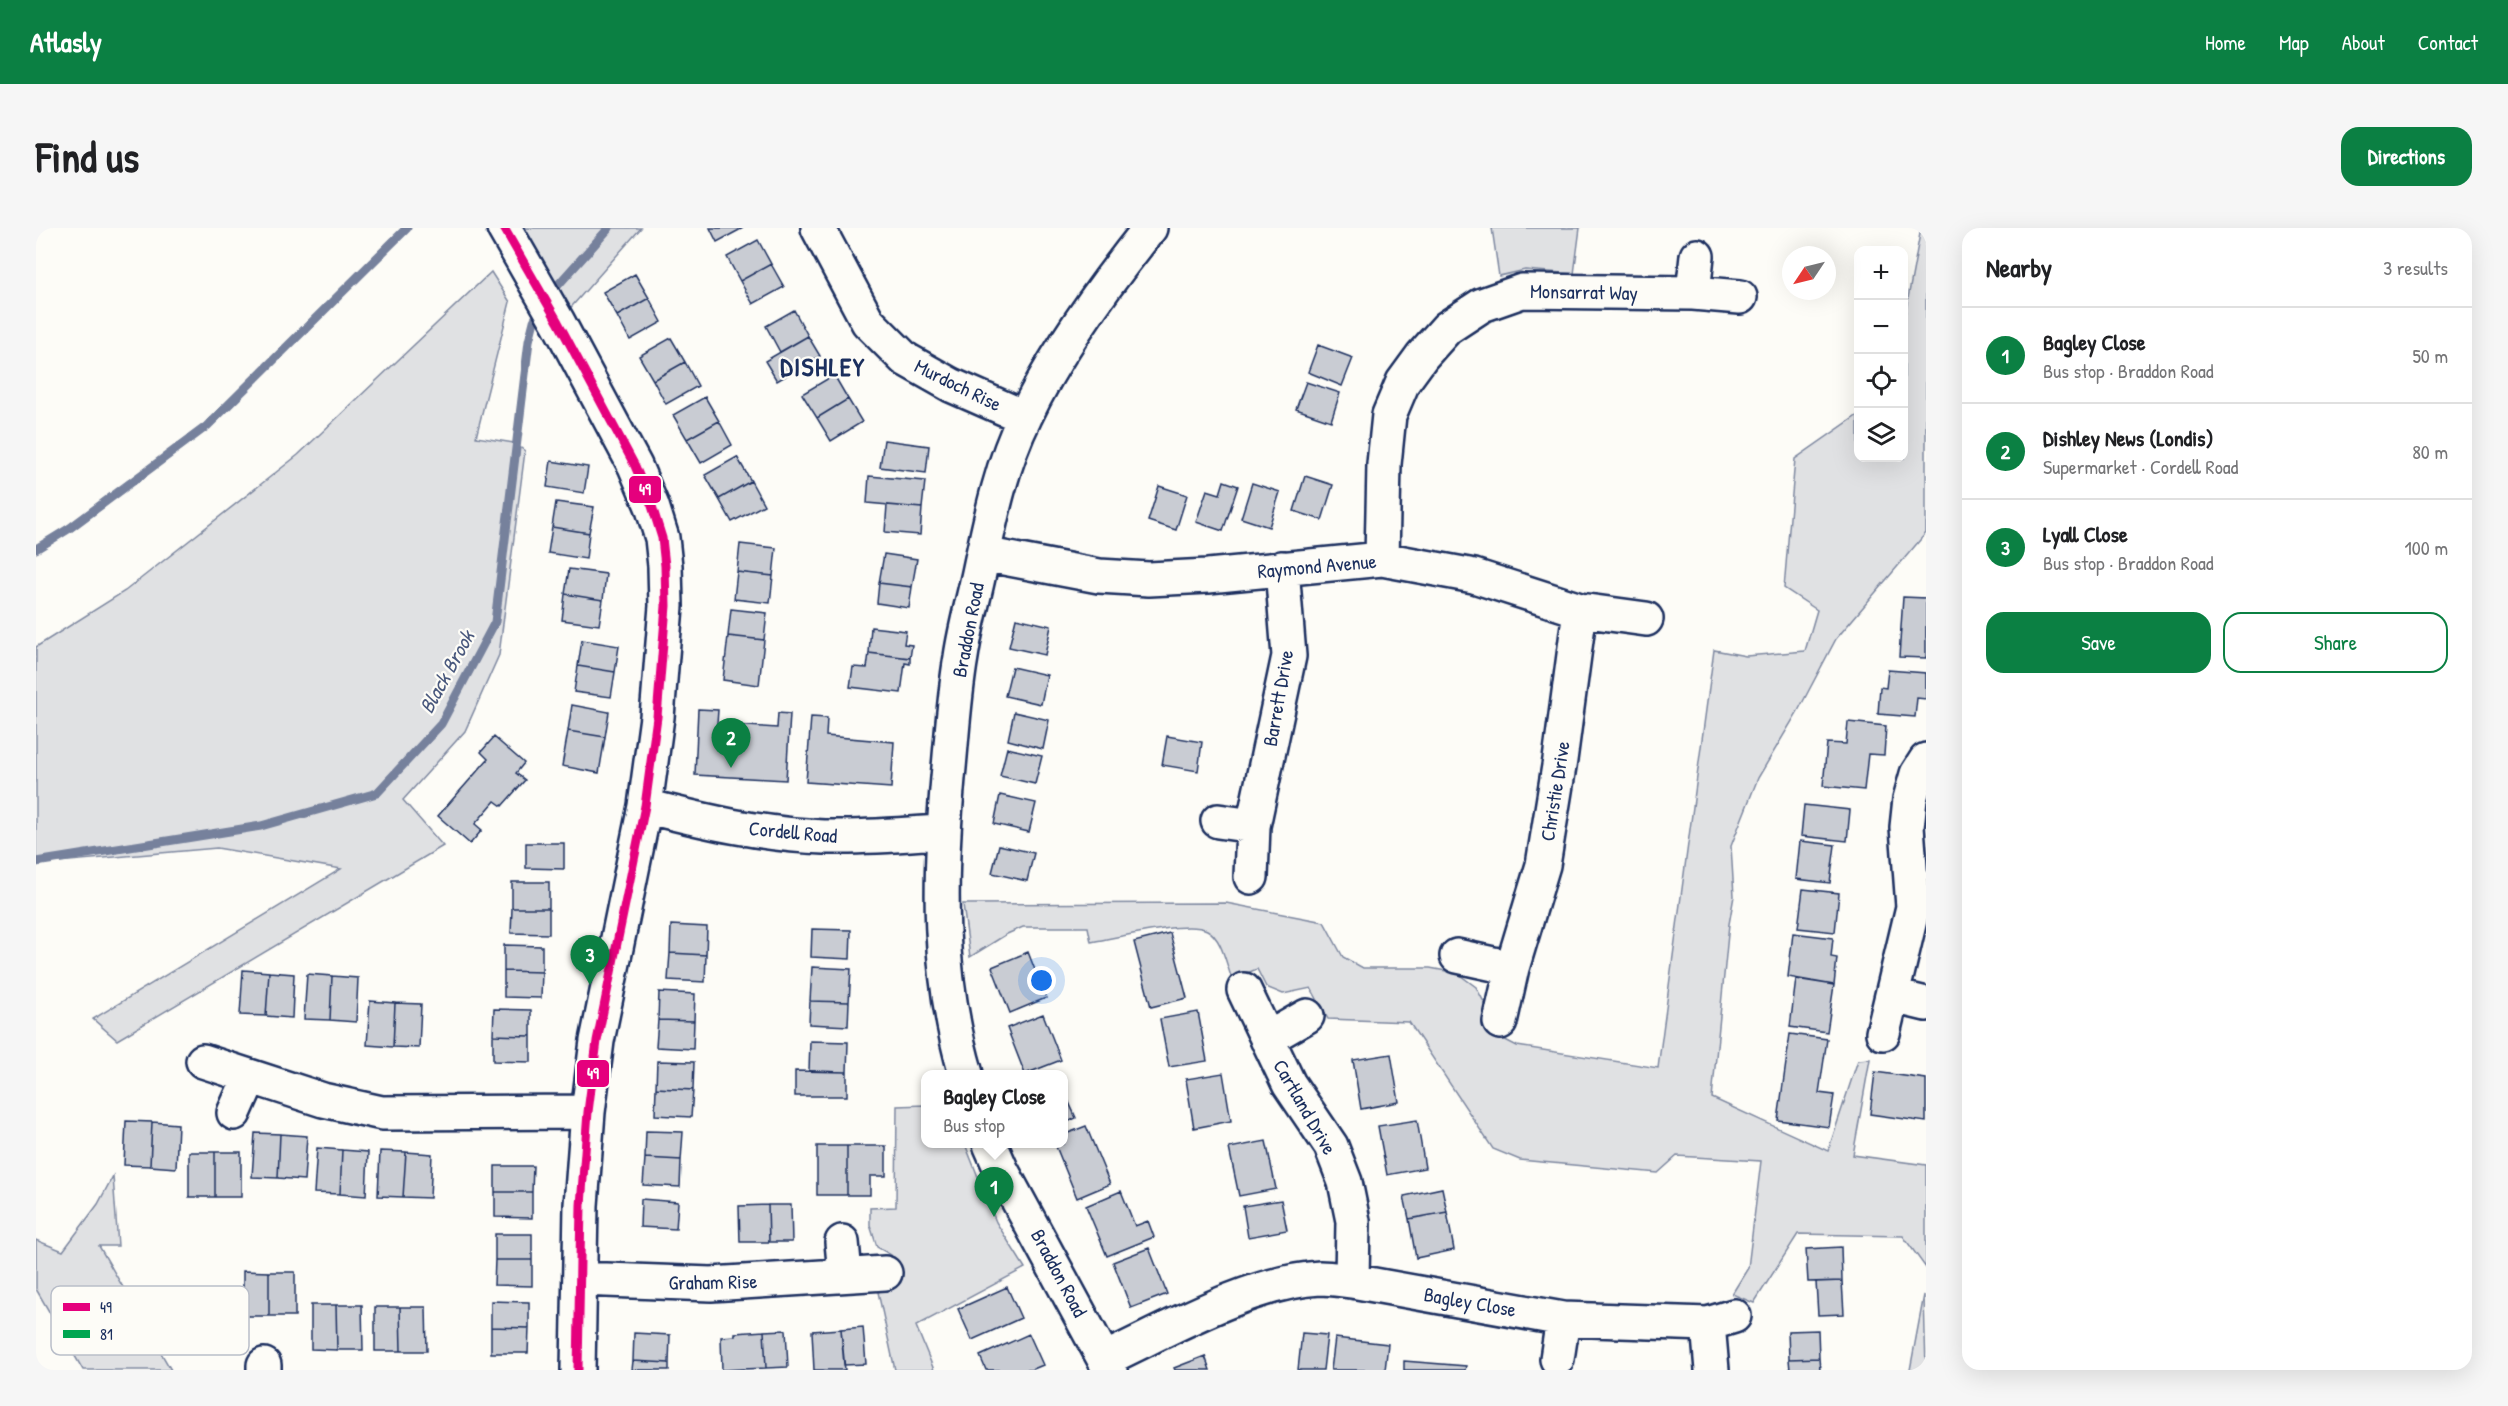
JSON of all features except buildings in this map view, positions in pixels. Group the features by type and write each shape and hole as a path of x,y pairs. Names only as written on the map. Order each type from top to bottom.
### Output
{"street":[{"path":"504,228 558,322 635,466 652,506 662,538 665,566 666,606 657,717 645,806 597,1041 588,1112 581,1205 578,1370"},
{"name":"Murdoch Rise","path":"818,228 868,322 905,359 951,385 1024,417"},
{"name":"Braddon Road","path":"965,1070 951,1013 942,950 941,881 943,832 961,655 983,554 1003,477 1024,417 1090,310 1150,228"},
{"path":"1693,293 1697,256"},
{"name":"Monsarrat Way","path":"1382,559 1384,464 1389,415 1403,382 1447,328 1482,304 1522,291 1693,293 1740,297"},
{"name":"Raymond Avenue","path":"983,554 1099,576 1149,579 1208,576 1382,559 1474,576 1580,610 1646,619"},
{"name":"Barrett Drive","path":"1251,877 1253,826 1289,656 1282,568"},
{"name":"Christie Drive","path":"1500,1022 1512,968 1543,865 1580,610"},
{"path":"1883,1033 1913,907 1908,838 1910,799 1917,774 1926,760"},
{"name":"Cordell Road","path":"645,806 704,821 776,834 826,837 943,832"},
{"path":"1218,821 1253,826"},
{"path":"1457,956 1512,968"},
{"name":"Cartland Drive","path":"1244,990 1289,1084 1331,1146 1345,1182 1353,1221 1352,1281"},
{"path":"1893,996 1926,1004"},
{"name":"Cartland Drive","path":"1267,1039 1307,1016"},
{"path":"203,1060 323,1100 382,1113 588,1112"},
{"path":"234,1113 250,1077"},
{"name":"Braddon Road","path":"992,1148 1001,1169 1108,1364"},
{"path":"842,1242 845,1274"},
{"name":"Graham Rise","path":"580,1279 711,1284 885,1273"},
{"name":"Bagley Close","path":"1108,1364 1227,1303 1268,1288 1320,1278 1352,1281 1563,1319 1721,1320 1712,1370"},
{"path":"1557,1359 1563,1319"}],"shaded area":[{"path":"504,228 641,228 558,322"},
{"path":"1492,228 1580,228 1574,274 1525,270 1499,276"},
{"path":"1921,228 1926,228 1926,533 1836,639 1798,711 1758,778 1731,846 1734,896 1729,924 1712,1098 1828,1151 1858,1060 1870,1059 1853,1155 1926,1165 1926,1268 1903,1236 1798,1234 1754,1303 1732,1294 1748,1268 1761,1161 1677,1156 1658,1173 1520,1160 1493,1149 1409,1022 1328,1019 1311,988 1283,994 1266,987 1257,969 1232,979 1220,945 1212,934 1198,927 1168,928 1091,942 1088,927 1023,927 970,957 963,904 1226,903 1324,922 1343,957 1363,968 1430,968 1457,973 1476,987 1486,1006 1484,1029 1517,1046 1658,1068 1714,650 1746,656 1805,651 1817,610 1784,588 1795,459 1854,418 1854,462 1908,462 1908,298"},
{"path":"491,272 510,302 476,437 514,443 525,451 499,655 465,731 403,800 443,846 117,1040 93,1019 341,869 217,848 36,864 36,647 125,591 298,455"},
{"path":"921,1105 921,1148 967,1148 996,1222 1025,1268 916,1326 934,1370 895,1370 878,1292 896,1285 891,1255 877,1247 870,1225 870,1208 896,1207 897,1106"},
{"path":"113,1176 118,1246 99,1246 122,1286 51,1286 51,1315 36,1289 36,1240 63,1251 98,1204"},
{"path":"1924,1295 1926,1370 1910,1370"},
{"path":"74,1355 162,1355 171,1370 83,1370"}],"waterway":[{"name":"Black Brook","path":"36,549 70,528 207,426 407,228"},
{"name":"Black Brook","path":"550,294 609,228"},
{"name":"Black Brook","path":"36,862 261,826 377,793 441,724 495,622 529,341 534,321 541,308"}],"transit line":[{"name":"49","path":"504,228 558,322 635,466 652,506 662,538 665,566 666,606 657,717 645,806 597,1041 588,1112 581,1205 578,1370"}],"place":[{"name":"Dishley News (Londis)","path":"731,768"},
{"name":"Lyall Close","path":"590,985"},
{"name":"Bagley Close","path":"994,1217"}],"district":[{"name":"DISHLEY","path":"823,367"}]}
